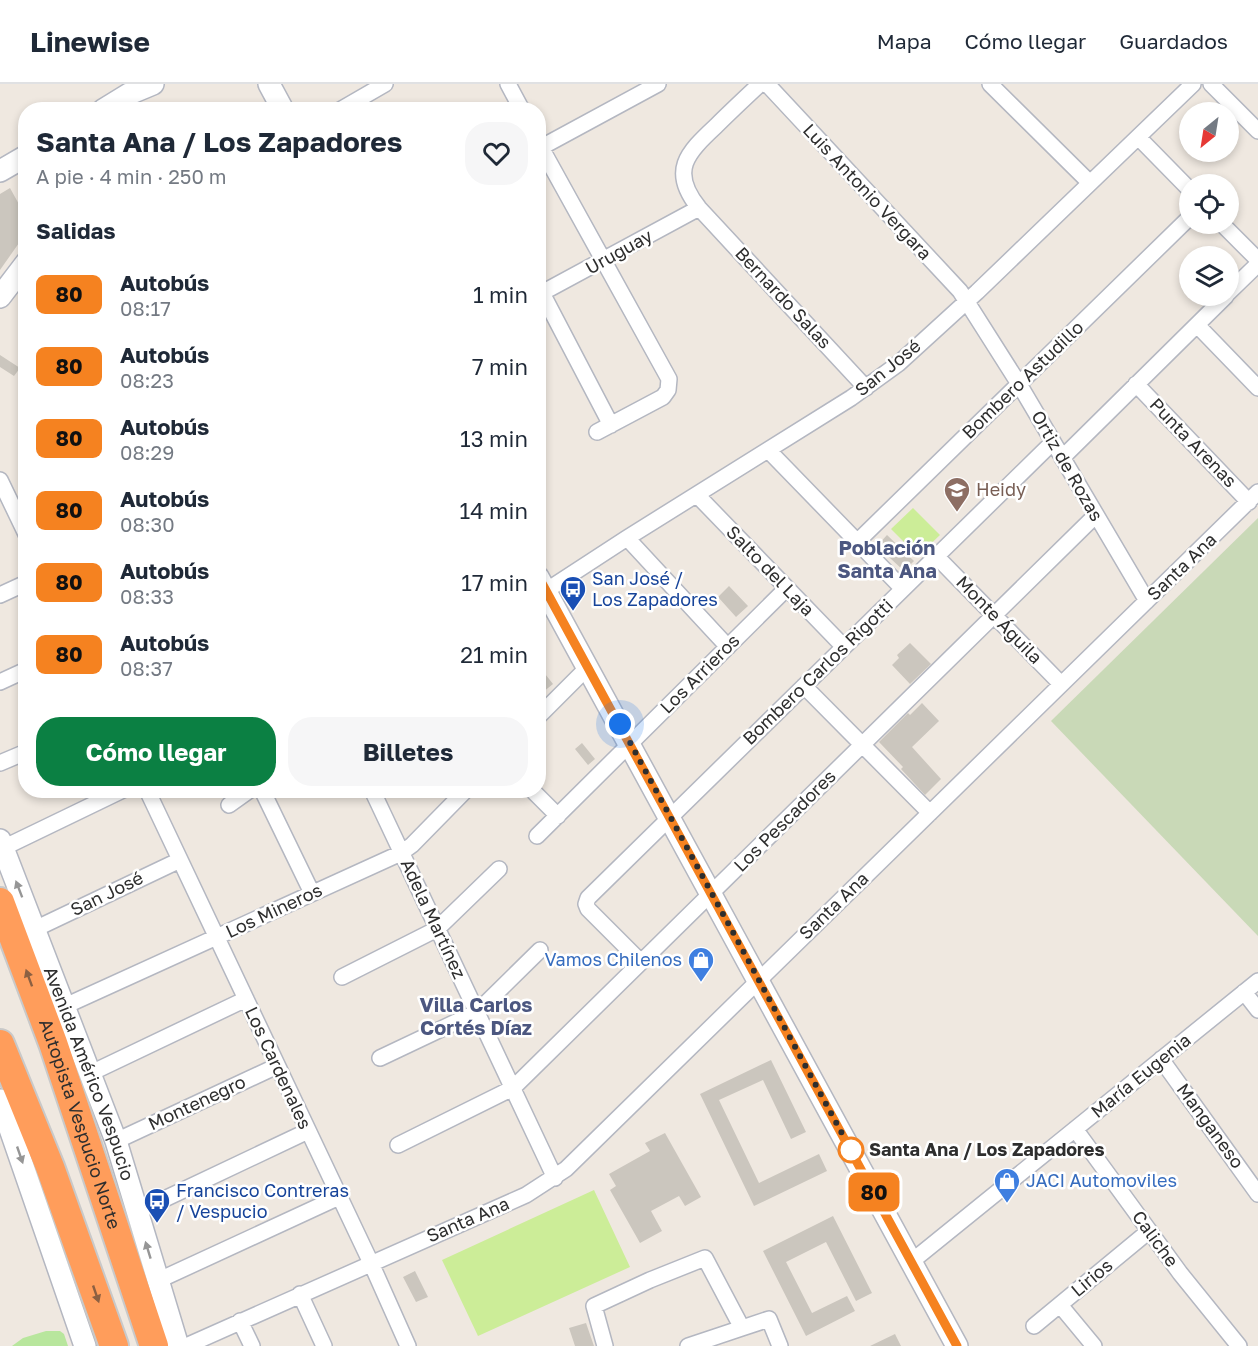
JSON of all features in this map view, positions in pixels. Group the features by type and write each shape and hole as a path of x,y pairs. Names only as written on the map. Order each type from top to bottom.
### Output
{"highway":[{"name":"Autopista Vespucio Norte","path":"0,902 53,1043 154,1346"},
{"path":"0,957 89,1178 116,1232"},
{"path":"0,1044 50,1167 114,1346"}],"main road":[{"path":"116,102 153,84"},
{"path":"138,102 153,84"},
{"path":"269,84 279,102"},
{"path":"0,171 18,161"},
{"path":"0,297 18,273"},
{"path":"546,596 588,667 957,1346"},
{"name":"Avenida Américo Vespucio","path":"2,844 116,1141 178,1346"},
{"path":"0,1100 85,1346"}],"street":[{"path":"354,102 385,84"},
{"path":"508,84 518,102"},
{"path":"546,142 658,84"},
{"name":"Bernardo Salas","path":"760,84 688,155 685,182 689,194 699,208 866,388"},
{"name":"Luis Antonio Vergara","path":"767,84 967,301"},
{"path":"990,84 1090,183"},
{"name":"San José","path":"546,585 697,495 866,388 898,364 967,301 1193,84"},
{"path":"1211,84 1258,131"},
{"path":"1138,137 1179,179"},
{"path":"546,158 669,378 669,384 663,397 604,428 546,307"},
{"name":"Uruguay","path":"546,291 699,208"},
{"name":"Bombero Astudillo","path":"857,542 1179,228"},
{"path":"1231,234 1258,262 1239,282"},
{"name":"Ortiz de Rozas","path":"967,301 1019,384 1147,601"},
{"path":"1062,458 1215,306"},
{"path":"1197,325 1258,388"},
{"name":"Punta Arenas","path":"1136,384 1253,497"},
{"name":"Bombero Carlos Rigotti","path":"641,962 588,909 586,904 588,898 1053,442"},
{"path":"768,450 903,589"},
{"path":"0,480 6,508 18,524"},
{"name":"Salto del Laja","path":"697,495 844,647"},
{"name":"Santa Ana","path":"186,1346 526,1195 555,1178 581,1157 758,980 1253,497"},
{"name":"Los Pescadores","path":"398,1145 513,1088 1096,515"},
{"path":"627,538 728,647"},
{"name":"Monte Águila","path":"936,556 1061,684"},
{"path":"0,595 18,587"},
{"name":"Los Arrieros","path":"537,836 787,588"},
{"path":"546,709 588,667"},
{"path":"0,682 18,674"},
{"path":"804,686 930,813"},
{"path":"0,763 18,755"},
{"path":"2,844 105,798"},
{"name":"Los Cardenales","path":"151,798 408,1346"},
{"path":"229,805 239,798"},
{"path":"266,798 312,893"},
{"name":"Adela Martínez","path":"376,798 555,1178"},
{"name":"Los Mineros","path":"65,1006 401,853 458,798"},
{"path":"540,798 558,816"},
{"name":"San José","path":"35,929 180,860"},
{"path":"342,976 437,929 499,869"},
{"path":"380,1058 477,1012 540,950"},
{"name":"María Eugenia","path":"911,1262 1258,981"},
{"path":"1244,993 1258,1010"},
{"path":"91,1073 246,999"},
{"name":"Manganeso","path":"1161,1059 1258,1194"},
{"name":"Montenegro","path":"116,1141 277,1066"},
{"name":"Caliche","path":"1075,1129 1149,1231 1239,1346"},
{"path":"136,1212 308,1131"},
{"path":"157,1281 339,1197"},
{"name":"Lirios","path":"1034,1326 1149,1231"},
{"path":"605,1346 594,1306 705,1258 742,1328"},
{"path":"300,1294 324,1346"},
{"path":"1060,1305 1094,1346"},
{"path":"688,1346 769,1319 780,1346"},
{"path":"240,1321 252,1346"}],"green space":[{"path":"913,508 940,535 918,556 891,529"},
{"path":"1258,518 1258,936 1051,721"},
{"path":"594,1190 630,1267 478,1336 442,1260"},
{"path":"46,1331 60,1331 64,1334 68,1346 12,1346 23,1338"}],"building":[{"path":"10,188 18,202 18,244 0,270 0,194"},
{"path":"0,355 18,367 18,371 14,376 0,367"},
{"path":"887,535 914,561 904,571 877,546"},
{"path":"729,586 748,606 736,617 718,597"},
{"path":"910,643 931,664 910,684 892,665 899,658 897,655"},
{"path":"546,675 553,684 546,690"},
{"path":"922,703 939,721 912,747 941,779 925,795 879,742 908,713 910,715"},
{"path":"582,743 595,759 588,765 575,749"},
{"path":"771,1060 806,1132 791,1139 763,1080 719,1100 759,1183 819,1154 827,1171 754,1206 700,1094"},
{"path":"665,1133 701,1197 685,1206 679,1196 651,1211 662,1231 640,1243 610,1190 616,1186 609,1174 650,1151 645,1143"},
{"path":"833,1216 872,1293 856,1301 826,1242 786,1262 812,1313 847,1296 855,1311 806,1336 763,1251"},
{"path":"415,1271 428,1297 416,1302 403,1277"},
{"path":"586,1323 594,1346 575,1346 569,1328"},
{"path":"895,1334 901,1346 870,1346"}],"bus line":[{"name":"80","path":"546,591 957,1346"}],"place":[{"name":"Heidy","path":"957,513"},
{"name":"San José / Los Zapadores","path":"573,612"},
{"name":"Vamos Chilenos","path":"701,983"},
{"name":"Santa Ana / Los Zapadores","path":"851,1150"},
{"name":"JACI Automoviles","path":"1007,1204"},
{"name":"Francisco Contreras / Vespucio","path":"157,1224"}],"district":[{"name":"Población Santa Ana","path":"887,560"},
{"name":"Villa Carlos Cortés Díaz","path":"476,1016"}],"route":[{"path":"620,724 851,1150"}]}
